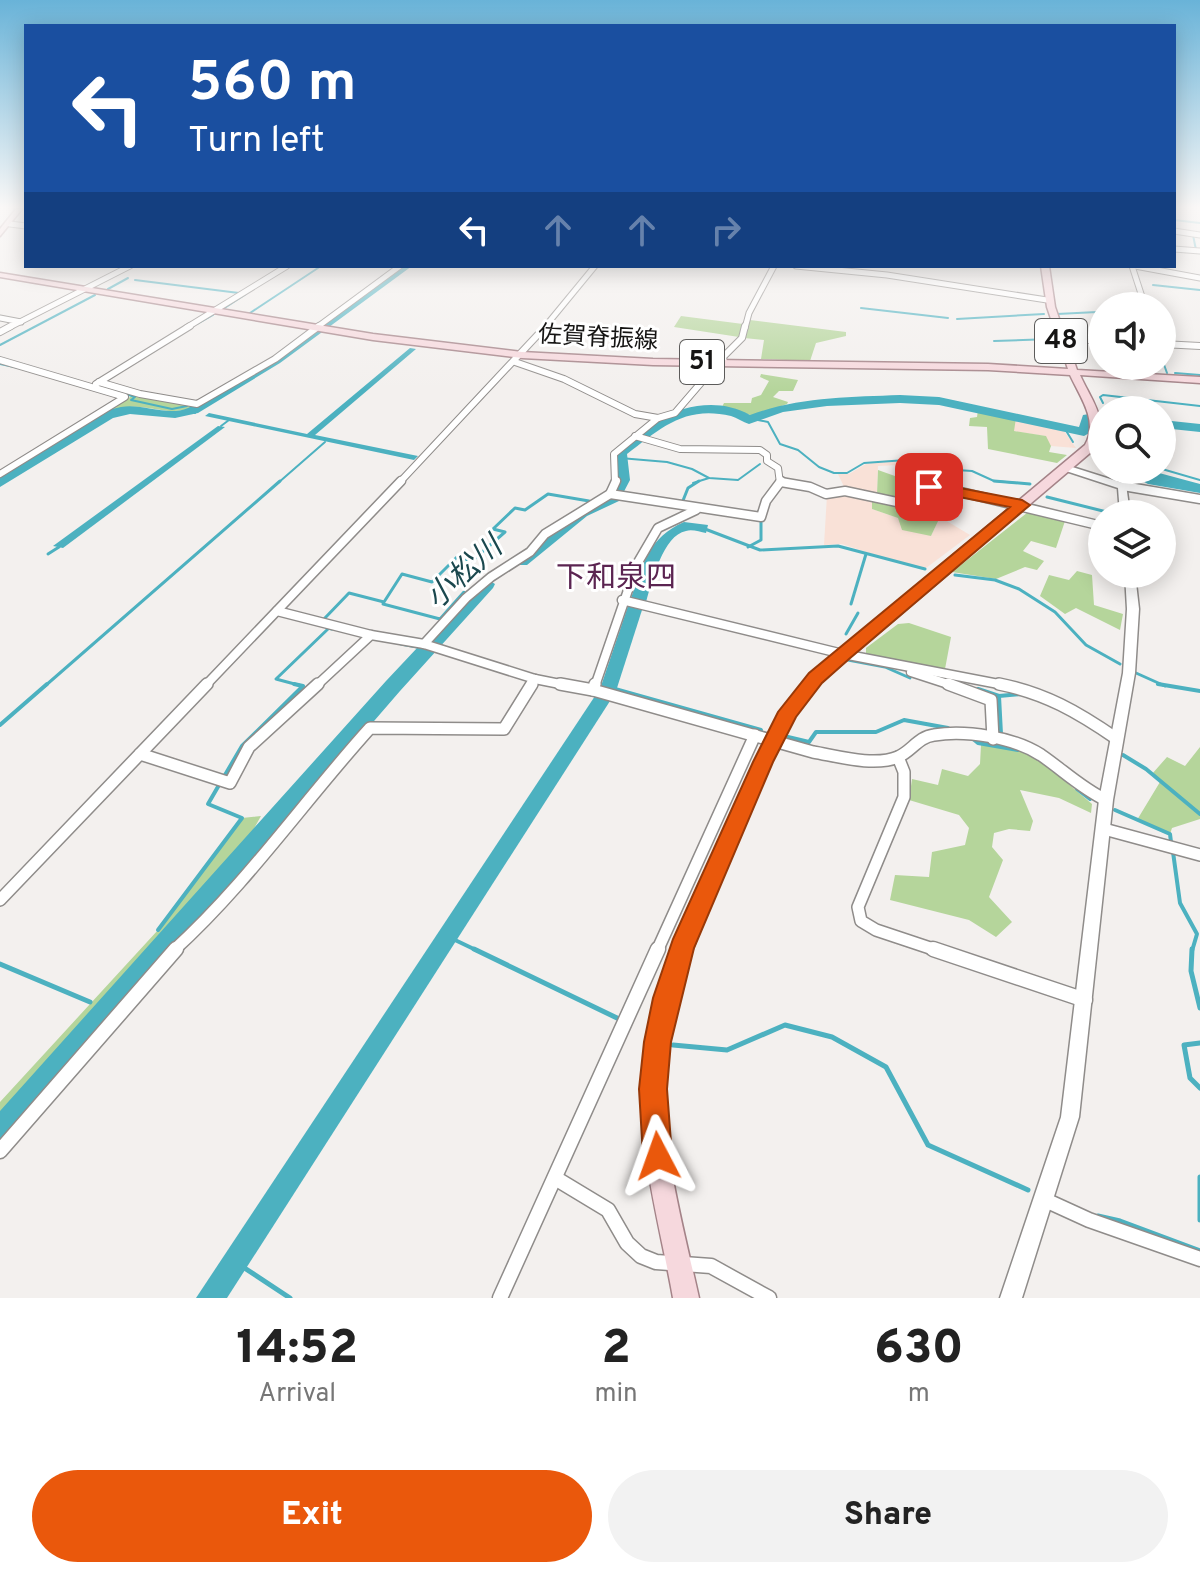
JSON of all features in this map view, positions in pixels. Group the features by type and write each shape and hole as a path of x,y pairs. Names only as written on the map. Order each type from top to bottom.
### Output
{"main road":[{"name":"48","path":"686,1298 658,1156 653,1089 657,1042 682,948 764,738 801,695 843,654 1092,443 1097,432 1094,416 1053,321 1047,300 1045,270"},
{"name":"佐賀脊振線","path":"0,275 518,359 1072,366 1200,380"}],"street":[{"path":"0,332 123,270"},
{"path":"99,384 281,270"},
{"path":"0,360 197,404 275,359 395,270"},
{"path":"0,900 518,359 592,270"},
{"path":"429,647 466,598 491,577 530,552 545,534 610,494 616,481 614,454 658,418 675,413 721,363 742,338 749,313 772,270"},
{"path":"832,270 1047,300"},
{"path":"1134,270 1141,292"},
{"path":"1149,270 1200,278"},
{"path":"0,318 18,323"},
{"path":"1053,321 1076,340 1088,340"},
{"path":"1072,366 1079,357 1076,340"},
{"path":"1176,345 1200,346"},
{"path":"518,359 635,414 658,418"},
{"path":"0,474 125,397 99,384"},
{"path":"635,436 644,441 683,449 760,450 767,455 767,461 778,468 781,482"},
{"path":"1066,468 1123,486 1200,499"},
{"path":"781,482 810,487 826,494 845,491 920,507 924,505 929,487 936,486 1088,522"},
{"path":"610,494 761,517 766,501 781,482"},
{"path":"1123,486 1124,500"},
{"path":"602,692 632,603 637,564 658,528 698,509"},
{"path":"1011,1298 1070,1117 1106,800 1129,673 1131,588"},
{"path":"632,603 843,654 1032,690 1069,706 1117,739"},
{"path":"277,611 429,647 535,679 602,692 813,752 847,758 898,757 928,736 993,739 1030,748 1092,795 1106,800"},
{"path":"140,754 230,783 249,747 371,635"},
{"path":"899,666 941,684 987,696 991,700 993,739"},
{"path":"0,1151 166,958 203,924 319,784 370,728 504,729 535,679"},
{"path":"500,1298 764,738"},
{"path":"898,757 904,772 904,797 858,907 861,921 876,930 1085,1000"},
{"path":"1104,829 1200,855"},
{"path":"555,1178 601,1204 612,1214 623,1239 640,1256 679,1266 698,1263 714,1268 769,1298"},
{"path":"1043,1199 1089,1220 1200,1259"}],"shaded area":[{"path":"1016,418 1064,431 1076,448 1051,446 1045,436 1013,431"},
{"path":"898,461 899,465 878,466 877,495 872,509 898,518 931,536 940,517 970,535 926,568 902,564 842,544 824,545 827,495 847,493 838,474 849,474 866,464"}],"green space":[{"path":"681,316 743,324 739,337 674,327"},
{"path":"750,320 846,332 846,336 816,343 810,361 761,359 764,340 744,338"},
{"path":"761,374 798,380 793,391 779,391 773,397 787,404 754,416 722,407 724,403 751,403 752,398 761,395 769,381 760,377"},
{"path":"135,394 195,406 177,411 132,407 110,413 78,429"},
{"path":"978,410 1016,418 1014,431 1046,436 1051,446 1049,452 1067,455 1057,463 988,449 987,427 969,426 970,418 977,417"},
{"path":"77,430 0,480 0,477"},
{"path":"878,470 909,481 905,503 940,517 931,536 902,530 898,518 872,509 872,497 877,494"},
{"path":"1032,509 1066,518 1056,548 1031,541 1023,551 1044,561 1037,570 1025,567 996,579 952,572"},
{"path":"1077,571 1088,574 1088,588 1093,588 1094,605 1123,614 1120,630 1076,608 1065,614 1040,596 1049,575 1069,580"},
{"path":"909,623 951,637 945,669 866,655 866,648 898,624"},
{"path":"981,745 1018,750 1039,759 1092,804 1091,813 1059,798 1020,790 1033,821 1030,831 1009,829 994,833 992,847 1003,860 989,897 1012,922 996,937 969,920 890,900 895,875 929,877 932,852 965,845 969,828 959,815 909,800 912,779 938,785 942,769 968,776 980,764"},
{"path":"1200,747 1200,819 1172,828 1170,834 1137,820 1160,782 1152,774 1167,757 1185,766"},
{"path":"261,816 238,857 0,1122 0,1102 158,930 242,818"}],"water":[{"path":"410,348 416,349 315,435 418,456 414,460 205,416 209,413 307,434"},
{"path":"218,426 225,427 63,548 53,546"},
{"path":"1176,478 1200,484 1200,493 1148,484 1176,484"},
{"path":"684,522 708,525 706,533 691,530 678,534 660,560 646,602 631,598 655,544 672,528"},
{"path":"628,606 642,610 616,691 601,686"},
{"path":"595,696 610,701 227,1298 196,1298"}],"waterway":[{"path":"250,313 316,270"},
{"path":"0,483 109,415 130,410 175,415 193,410 222,395 402,270"},
{"path":"108,289 128,278"},
{"path":"135,280 239,293"},
{"path":"1153,285 1200,290"},
{"path":"223,309 246,294"},
{"path":"0,345 95,295"},
{"path":"861,308 948,318"},
{"path":"1057,314 1088,312"},
{"path":"957,319 1044,314"},
{"path":"197,324 213,315"},
{"path":"994,341 1051,339"},
{"path":"0,364 19,368"},
{"path":"1176,373 1200,375"},
{"path":"102,384 99,385 135,397 131,400 172,409 187,406"},
{"path":"1102,396 1112,396"},
{"name":"小松川","path":"521,561 582,513 614,498 623,480 620,453 665,419 697,409 737,413 749,420 781,408 827,402 900,399 939,401 1084,432 1088,418"},
{"path":"1176,403 1200,406"},
{"path":"191,411 195,413"},
{"path":"753,419 768,422 780,444 798,450 819,467 834,473 847,473 864,463 906,460 941,469 972,471 994,481 1030,484"},
{"path":"221,426 229,420"},
{"name":"小松川","path":"1176,425 1200,428"},
{"path":"1065,429 1073,442"},
{"path":"278,483 325,442"},
{"path":"620,458 667,462 709,478"},
{"path":"709,478 738,480 760,464"},
{"path":"1176,473 1200,480"},
{"path":"699,481 709,478"},
{"path":"45,686 280,481"},
{"path":"682,503 688,488 699,481"},
{"path":"693,483 699,481"},
{"path":"324,619 349,593 384,602 402,574 432,582 457,557 472,561 505,532 493,529 515,508 525,510 548,494 589,501"},
{"path":"1047,497 1088,507"},
{"path":"750,546 761,540 761,520"},
{"path":"705,529 750,546"},
{"path":"750,546 760,550 838,546 925,569"},
{"path":"48,554 59,547"},
{"path":"851,604 866,554"},
{"path":"955,575 995,580 1019,589 1055,612 1086,645 1120,664"},
{"name":"小松川","path":"0,1132 393,686 487,584"},
{"path":"383,604 440,619 464,592"},
{"path":"846,634 858,613"},
{"path":"297,685 276,679 329,628 332,629"},
{"path":"401,644 417,647"},
{"path":"848,660 885,667 910,678"},
{"path":"1136,673 1162,685"},
{"path":"0,725 47,684"},
{"path":"1158,684 1162,685"},
{"path":"225,775 242,746 303,686 297,685"},
{"path":"297,685 302,686"},
{"path":"1162,685 1200,691"},
{"path":"615,689 761,730"},
{"path":"978,689 999,696"},
{"path":"999,696 1021,694"},
{"path":"999,696 1001,734"},
{"path":"788,737 809,742 816,732 876,732 904,720 948,728"},
{"path":"972,738 978,743 1018,750"},
{"path":"1123,755 1146,769 1200,814"},
{"path":"158,930 242,818 208,804 219,785"},
{"path":"1077,789 1090,799"},
{"path":"1115,810 1170,834 1171,842"},
{"path":"1173,852 1180,903 1197,934 1192,951"},
{"path":"455,940 478,951"},
{"path":"474,949 617,1018"},
{"path":"1192,949 1191,971 1200,1008"},
{"path":"0,964 90,1002"},
{"path":"673,1045 727,1050 785,1025 832,1037 886,1067 928,1145 1028,1190"},
{"path":"1200,1043 1184,1045 1190,1078 1200,1088"},
{"path":"1200,1177 1200,1220"},
{"path":"1098,1216 1120,1221 1200,1251"},
{"path":"243,1267 290,1298"}],"district":[{"name":"下和泉四","path":"616,579"}],"route":[{"path":"658,1156 653,1089 657,1042 666,998 682,948 788,712 816,678 843,654 1022,505 929,487"}]}
